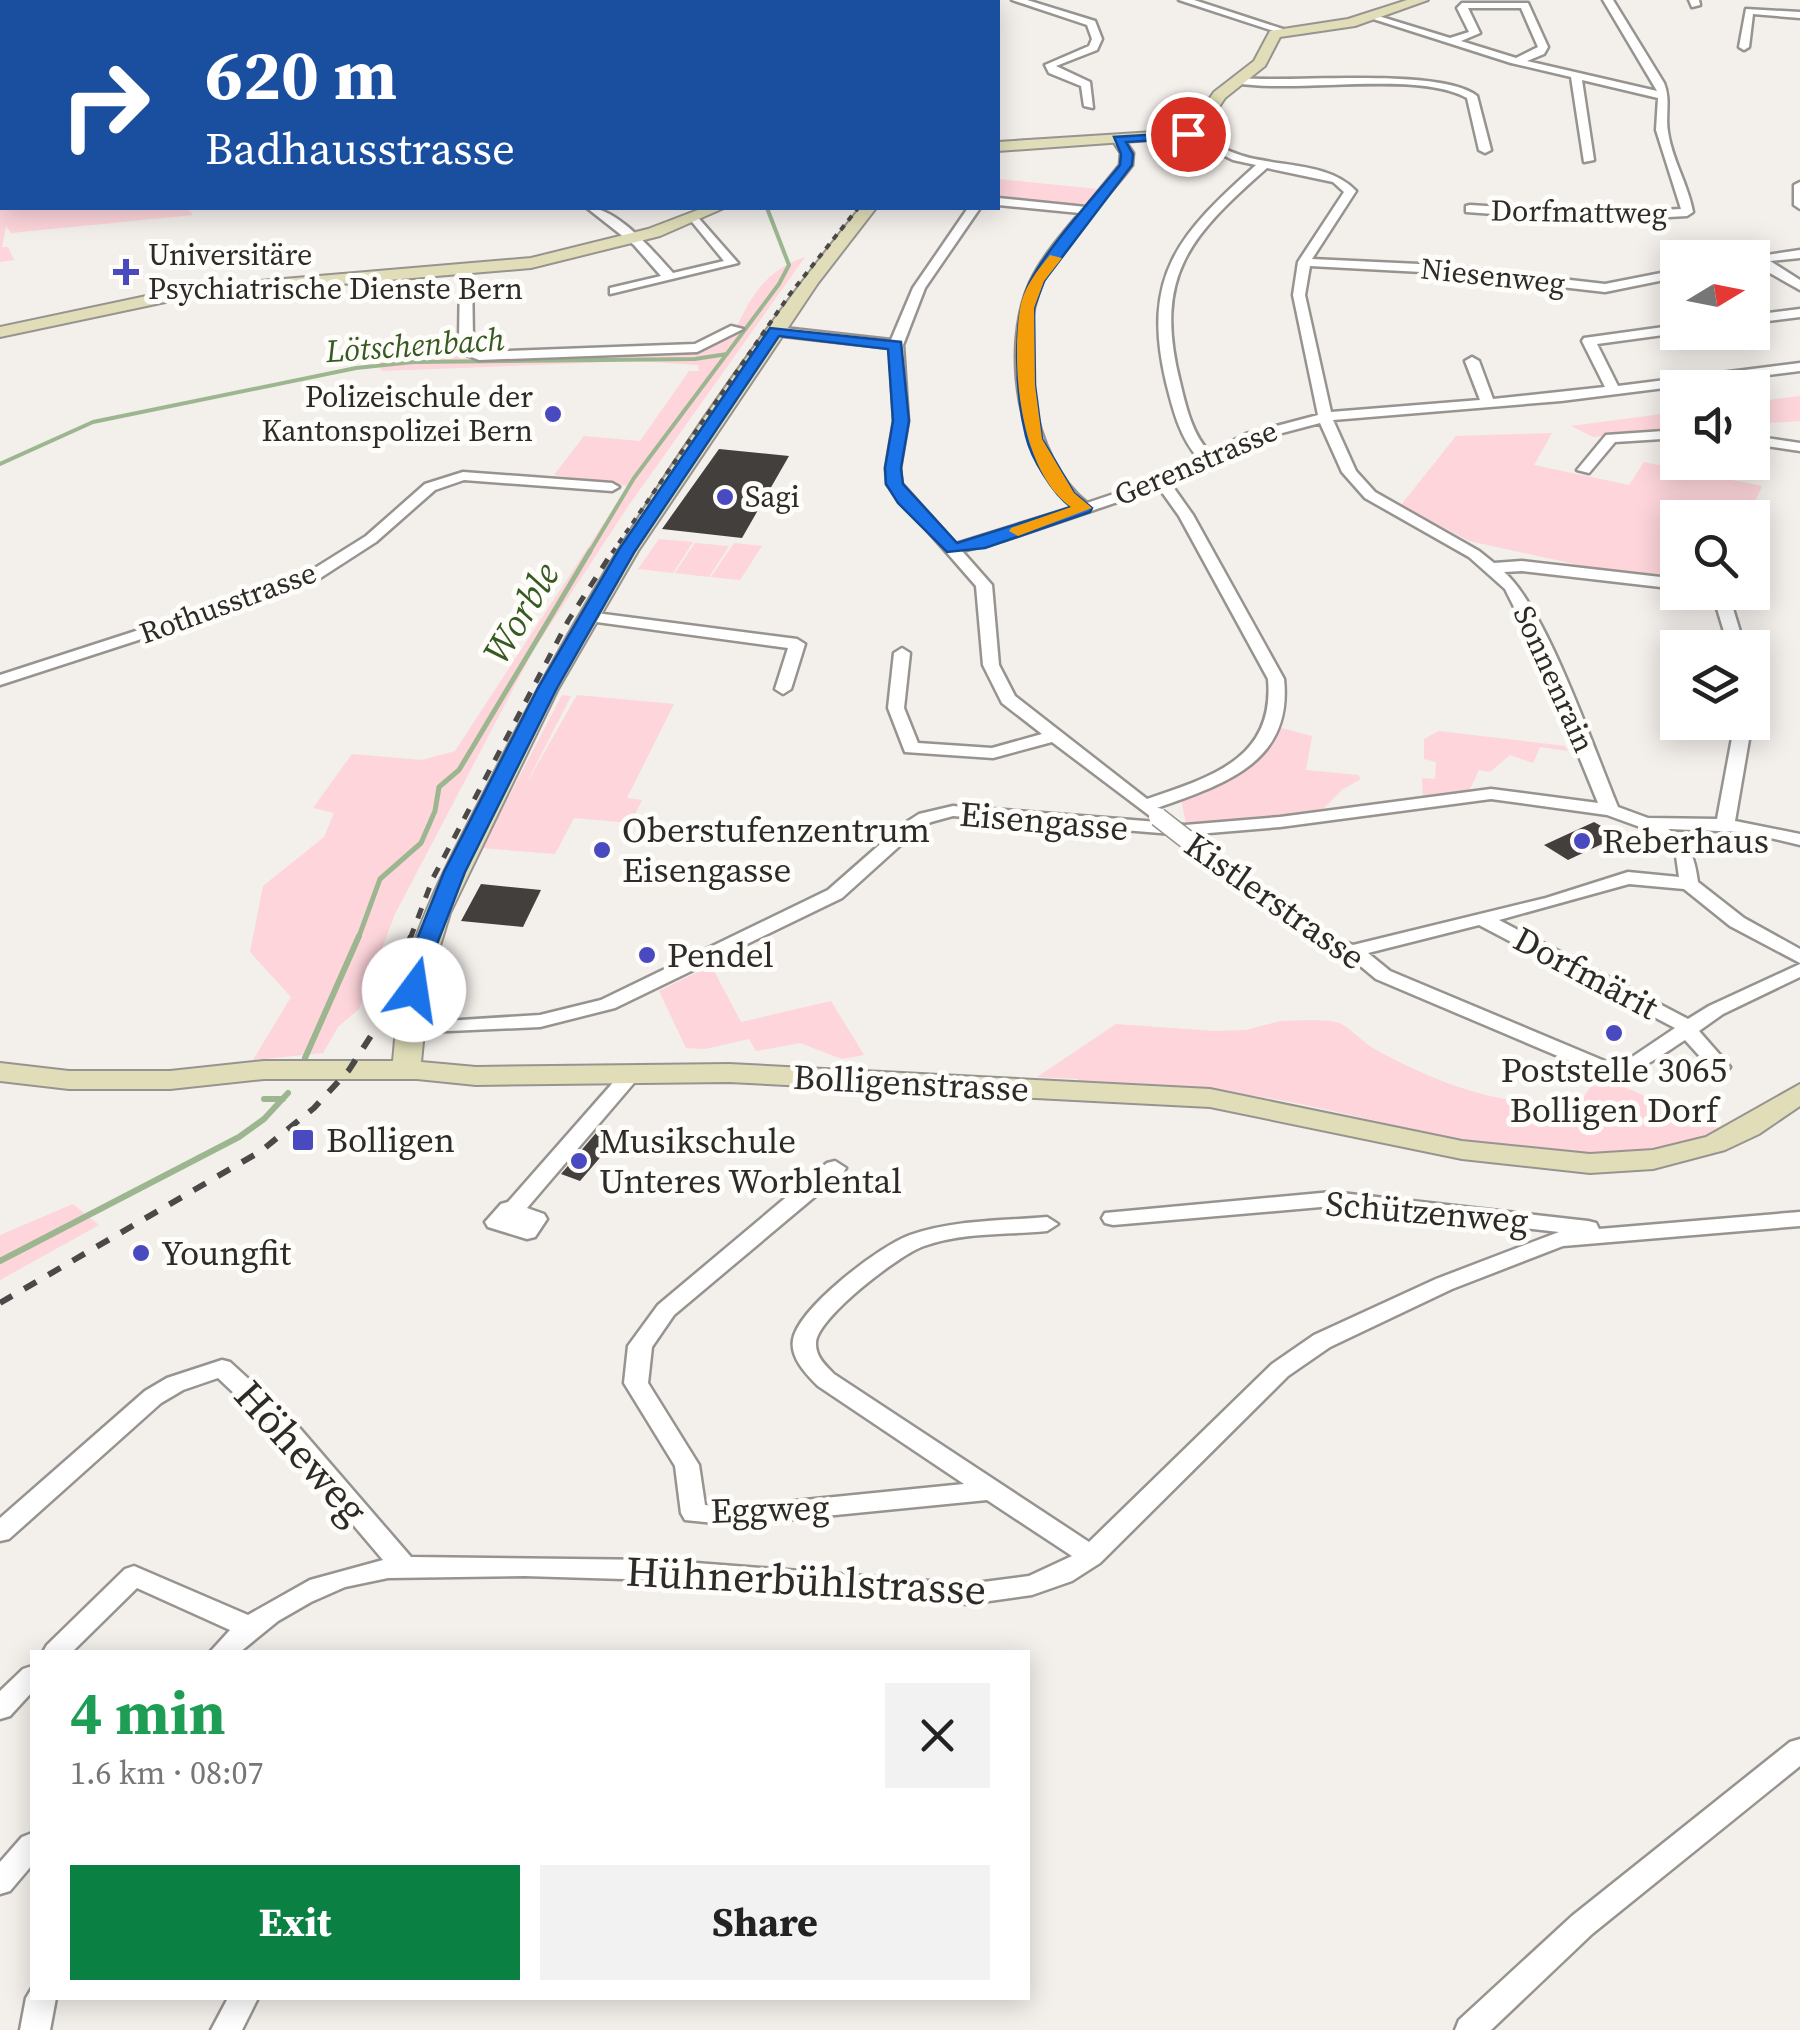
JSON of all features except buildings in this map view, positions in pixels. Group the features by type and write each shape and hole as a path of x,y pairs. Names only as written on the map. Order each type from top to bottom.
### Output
{"main road":[{"path":"1000,145 1188,134 1197,130 1219,95 1260,63 1275,34 1331,27 1421,0"},
{"path":"0,332 206,290 466,272 562,260 634,240 711,210"},
{"path":"406,1070 415,982 448,886 588,616 627,551 775,331 866,210"},
{"name":"Bolligenstrasse","path":"0,1072 48,1079 170,1080 248,1071 406,1070 466,1076 808,1076 1210,1098 1280,1108 1544,1162 1596,1164 1661,1159 1717,1143 1758,1123 1800,1094"}],"street":[{"path":"1017,0 1091,23 1097,39 1093,48 1050,65 1054,72 1086,84 1089,106"},
{"path":"1184,0 1284,31"},
{"path":"1608,0 1634,47 1657,75 1664,96"},
{"path":"1783,0 1794,14"},
{"path":"1450,42 1476,33 1462,8 1465,6 1524,2 1543,48 1515,61"},
{"path":"1744,47 1749,11 1794,14"},
{"path":"1372,17 1515,61 1664,96"},
{"path":"1576,76 1588,160"},
{"path":"1240,81 1350,82 1461,90 1472,96 1485,150"},
{"name":"Dorfmattweg","path":"1470,210 1596,217 1688,211 1663,141 1659,117 1664,96"},
{"name":"Sonnenrain","path":"1188,134 1226,154 1337,179 1350,188 1304,262 1299,295 1325,417 1350,472 1370,495 1494,568 1516,593 1610,810"},
{"path":"1084,508 1067,496 1034,439 1027,385 1027,308 1038,280 1126,165 1127,154 1118,139"},
{"path":"1208,459 1193,447 1170,373 1164,331 1166,287 1176,259 1197,226 1264,164"},
{"path":"1800,185 1800,205"},
{"path":"1000,202 1090,211"},
{"path":"596,210 634,240 670,278"},
{"path":"775,331 896,345 919,288 973,210"},
{"path":"614,291 734,261 694,217"},
{"path":"1770,257 1800,254"},
{"name":"Niesenweg","path":"1304,262 1429,268 1605,288 1660,277"},
{"path":"1770,267 1800,286"},
{"path":"466,272 466,341 469,351 479,356 697,348 736,330"},
{"path":"1770,317 1800,313"},
{"path":"1614,391 1589,341 1660,331"},
{"name":"Kistlerstrasse","path":"896,345 901,421 894,484 953,548 986,591 994,678 1014,706 1315,936 1354,952 1383,976 1606,1069 1629,1067 1679,1035"},
{"path":"1472,361 1488,404"},
{"name":"Gerenstrasse","path":"953,548 978,544 1162,482 1251,437 1325,417 1614,391 1800,366"},
{"path":"1584,470 1611,438 1660,435"},
{"path":"1770,443 1800,447"},
{"name":"Rothusstrasse","path":"0,680 304,580 358,548 430,487 463,476 612,488"},
{"path":"1151,811 1254,754 1276,723 1280,694 1276,679 1186,515 1162,482"},
{"path":"1494,568 1522,566 1660,583"},
{"path":"588,616 797,644 784,688"},
{"path":"902,653 896,708 911,748 993,752 1053,736"},
{"path":"1725,824 1741,740"},
{"name":"Eisengasse","path":"412,1030 540,1022 608,1004 835,894 908,829 948,811 1129,828 1203,830 1491,794 1610,810"},
{"path":"1610,810 1646,822 1703,827 1725,824 1800,840"},
{"path":"1646,822 1678,844 1687,862 1689,884"},
{"path":"1678,844 1703,827"},
{"path":"1354,952 1628,878 1689,884 1736,922 1800,957"},
{"name":"Dorfmärit","path":"1483,918 1679,1035 1720,1067"},
{"name":"Dorfmärit","path":"1679,1035 1716,1010 1800,970"},
{"path":"513,1210 632,1074"},
{"name":"Eggweg","path":"834,1168 666,1310 640,1346 636,1382 688,1465 694,1514 754,1514 992,1490"},
{"name":"Schützenweg","path":"1112,1218 1332,1199 1622,1232"},
{"name":"Hühnerbühlstrasse","path":"224,1650 249,1627 309,1590 364,1572 512,1566 722,1572 977,1594 1035,1586 1056,1579 1091,1556 1300,1354 1444,1284 1537,1246 1622,1232 1800,1219"},
{"path":"1047,1224 912,1242 897,1249 829,1307 805,1335 804,1350 812,1366 826,1380 1091,1556"},
{"name":"Höheweg","path":"0,1532 154,1396 175,1384 222,1368 281,1423 406,1569"},
{"path":"58,1650 134,1576 249,1627"},
{"path":"0,1708 30,1678"},
{"path":"1470,2030 1582,1925 1800,1750"},
{"path":"0,1882 30,1847"},
{"path":"35,2030 41,2000"},
{"path":"226,2030 242,2000"}],"shaded area":[{"path":"1000,179 1098,189 1086,204 1000,198"},
{"path":"0,210 189,210 193,215 11,233 6,226 2,247 8,247 14,260 0,262"},
{"path":"805,257 629,505 533,651 395,914 359,1009 338,1027 323,1053 253,1060 291,997 250,952 263,886 324,837 334,813 313,808 352,754 422,760 455,751 628,486 554,475 584,436 640,441 689,371 699,371 698,365 635,361 382,371 372,357 469,351 479,356 697,348 736,329 762,285 781,269"},
{"path":"1800,396 1800,421 1770,423 1770,400"},
{"path":"1660,414 1660,432 1593,437 1571,426"},
{"path":"1552,433 1534,465 1629,485 1644,462 1660,465 1660,480 1732,480 1762,486 1756,500 1660,500 1660,580 1638,578 1469,541 1401,505 1456,436"},
{"path":"659,539 693,542 673,573 638,569"},
{"path":"695,543 729,546 709,577 675,573"},
{"path":"734,543 762,546 740,580 711,577"},
{"path":"562,695 571,696 524,788 577,695 674,704 627,798 642,800 631,823 574,818 555,854 482,848"},
{"path":"1282,728 1312,736 1306,770 1358,775 1361,779 1343,789 1318,814 1186,824 1181,798 1254,762"},
{"path":"1439,731 1565,746 1568,751 1540,747 1533,763 1510,755 1490,772 1479,770 1469,791 1423,797 1422,778 1435,779 1436,762 1424,759 1424,739"},
{"path":"706,968 713,969 741,1022 831,1001 864,1055 842,1059 800,1043 756,1051 749,1039 705,1049 686,1048 659,991"},
{"path":"1281,1021 1340,1023 1396,1061 1448,1083 1502,1099 1557,1102 1583,1098 1598,1076 1722,1129 1666,1146 1609,1153 1552,1152 1495,1146 1245,1094 1079,1084 1078,1079 1037,1077 1116,1024 1214,1031 1246,1030"},
{"path":"73,1204 99,1225 0,1280 0,1235"}],"waterway":[{"name":"Worble","path":"727,354 789,265 768,210"},
{"name":"Lötschenbach","path":"0,464 93,422 356,368 413,362 695,359 727,354"},
{"name":"Worble","path":"589,553 634,478 727,354"},
{"name":"Worble","path":"358,939 380,879 421,843 435,811 439,787 459,770 590,551"},
{"name":"Worble","path":"305,1058 359,936"},
{"name":"Worble","path":"282,1099 288,1093"},
{"path":"264,1099 282,1099"},
{"name":"Worble","path":"0,1261 239,1137 282,1099"}],"railway":[{"path":"612,553 790,294 856,210"},
{"path":"410,939 433,878 568,621 613,551"},
{"path":"0,1303 261,1151 314,1108 349,1070 376,1028 411,936"}],"slow traffic":[{"path":"1018,531 1084,508 1067,496 1034,439 1027,385 1027,308 1038,280 1055,258"}],"place":[{"name":"Universitäre Psychiatrische Dienste Bern","path":"126,272"},
{"name":"Polizeischule der Kantonspolizei Bern","path":"553,414"},
{"name":"Sagi","path":"725,497"},
{"name":"Reberhaus","path":"1582,841"},
{"name":"Oberstufenzentrum Eisengasse","path":"602,850"},
{"name":"Pendel","path":"647,955"},
{"name":"Poststelle 3065 Bolligen Dorf","path":"1614,1033"},
{"name":"Bolligen","path":"303,1140"},
{"name":"Musikschule Unteres Worblental","path":"579,1161"},
{"name":"Youngfit","path":"141,1253"}],"route":[{"path":"414,990 424,949 454,872 547,688 627,551 775,331 896,345 901,421 894,484 953,548 978,544 1084,508 1067,496 1034,439 1027,385 1027,308 1038,280 1126,165 1127,154 1118,139 1188,134"}]}
